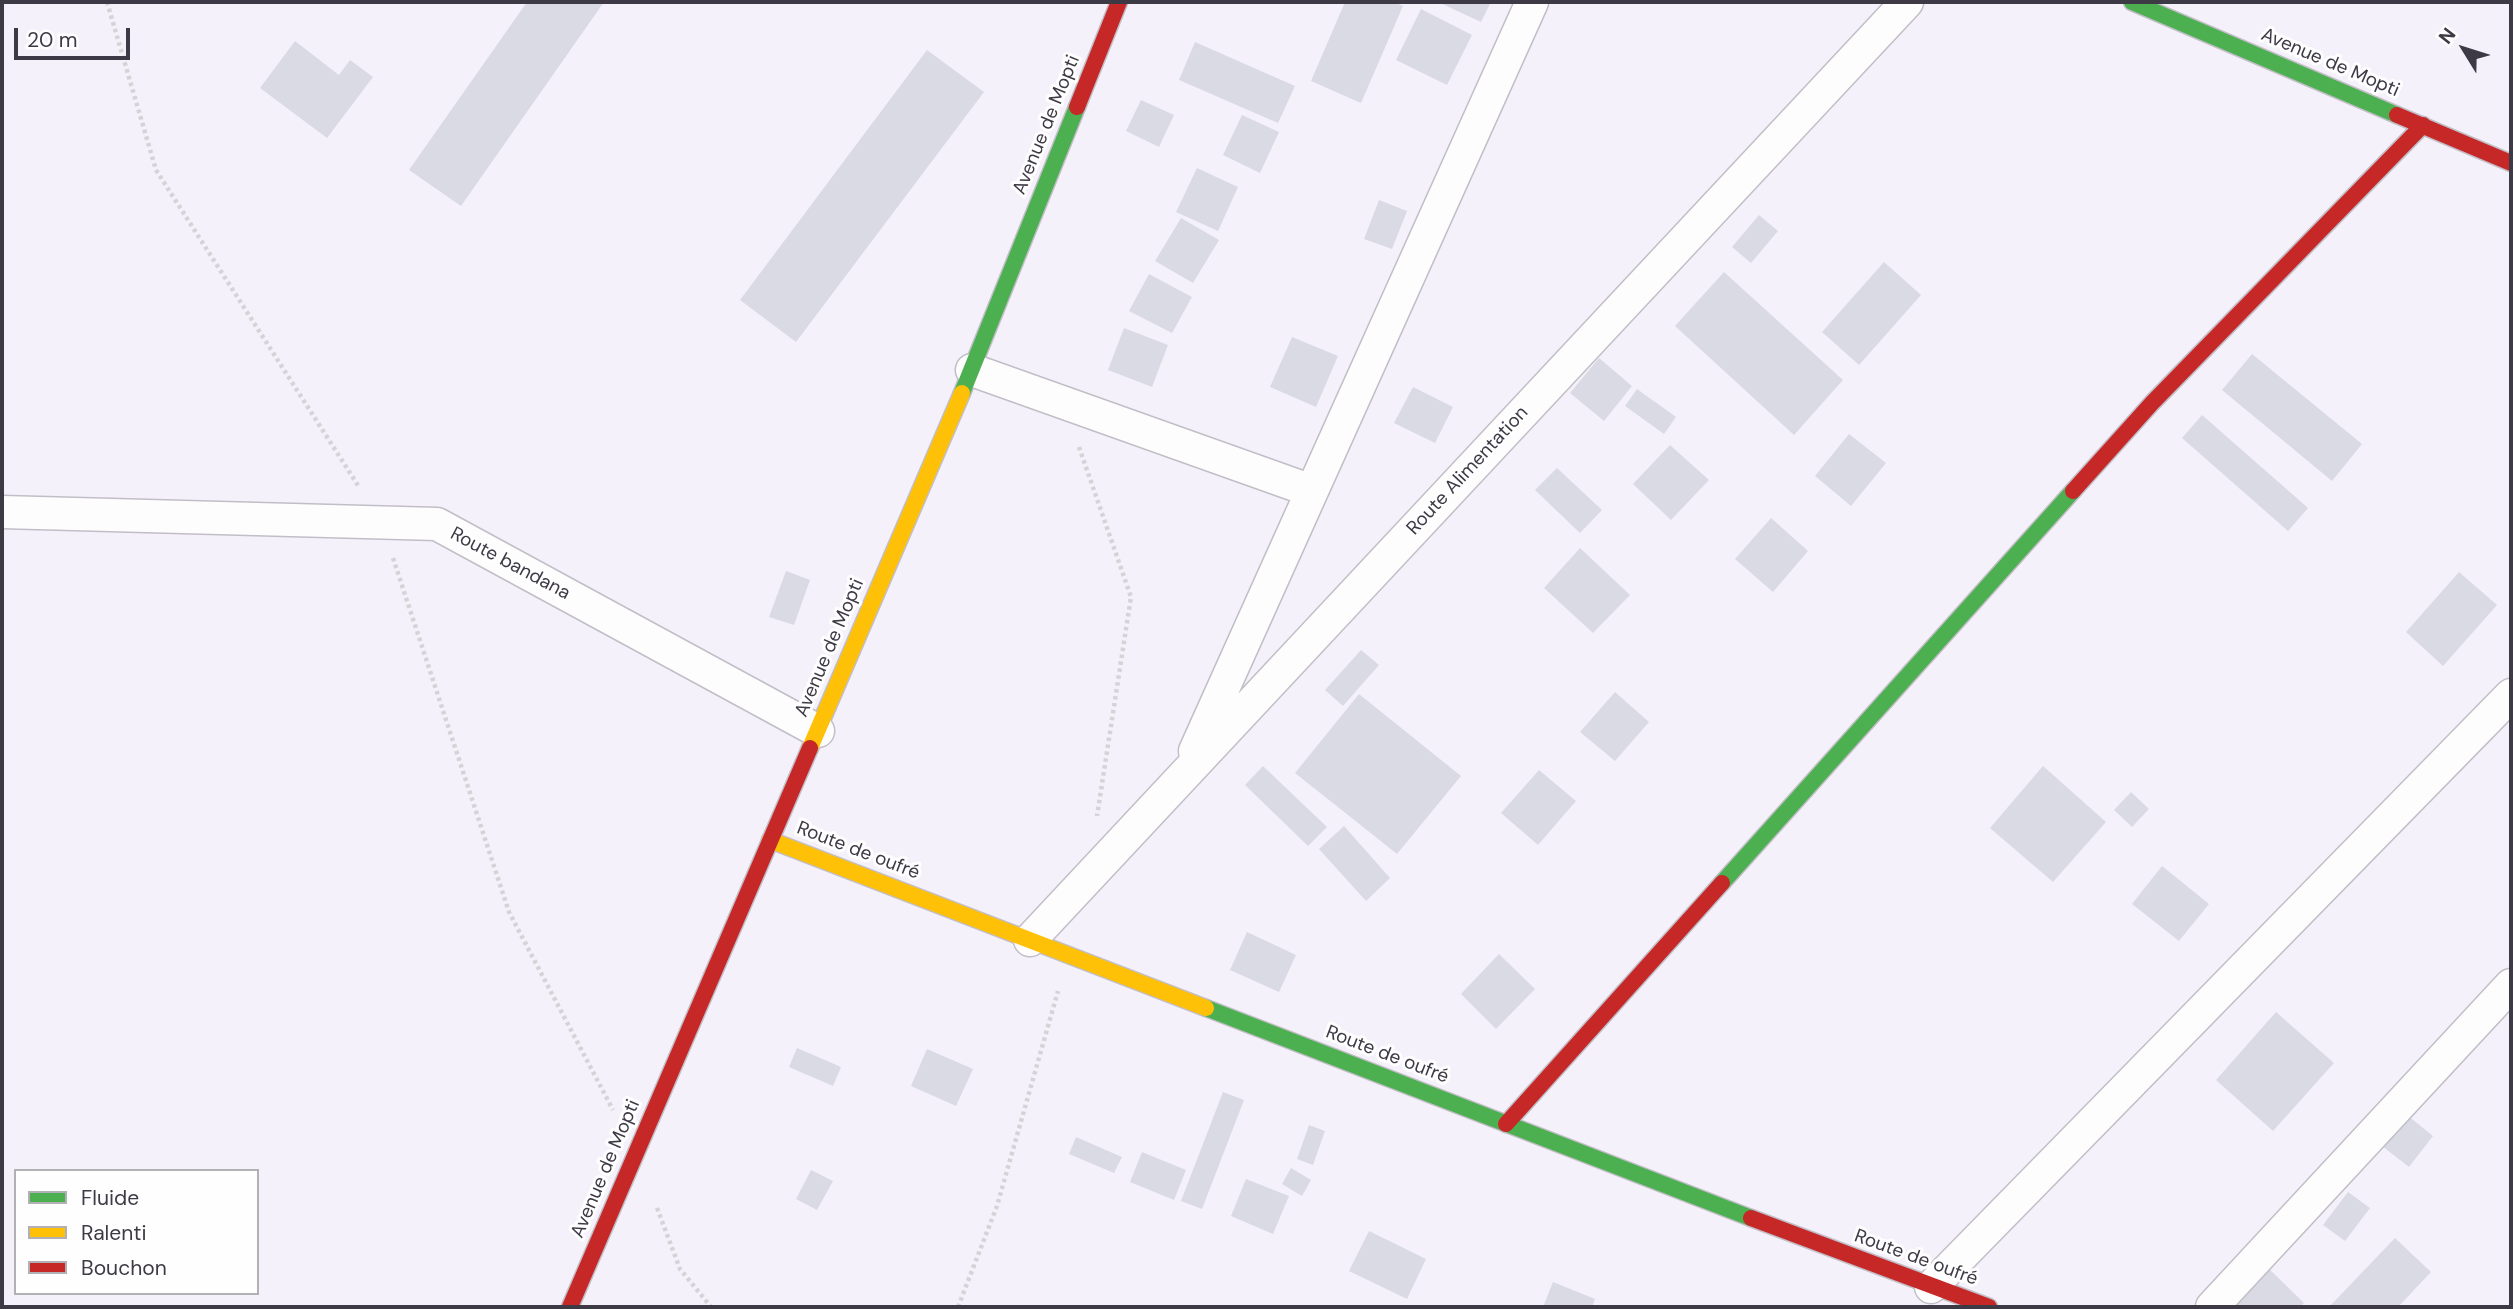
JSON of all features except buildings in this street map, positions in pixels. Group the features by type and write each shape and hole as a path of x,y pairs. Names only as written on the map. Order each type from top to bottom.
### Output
{"street":[{"name":"Avenue de Mopti","path":"570,1307 972,370 1119,2"},
{"path":"1184,775 1532,2"},
{"name":"Route Alimentation","path":"1030,940 1907,2"},
{"name":"Avenue de Mopti","path":"2132,2 2511,163"},
{"path":"1506,1124 2152,403 2423,125"},
{"path":"972,370 1312,491"},
{"name":"Route bandana","path":"2,512 437,524 818,731"},
{"path":"1931,1287 2511,695"},
{"name":"Route de oufré","path":"771,840 1989,1307"},
{"path":"2212,1307 2511,985"}],"path":[{"path":"107,2 156,170 382,523 509,912 636,1154"},
{"path":"656,1205 680,1269 712,1307"}],"traffic: fast":[{"path":"2132,2 2397,115"},
{"path":"962,393 1077,107"},
{"path":"1722,883 2073,491"},
{"path":"1206,1008 1751,1218"}],"traffic: slow":[{"path":"810,748 962,393"},
{"path":"770,840 1206,1008"}],"traffic: jam":[{"path":"1077,107 1119,2"},
{"path":"2397,115 2511,163"},
{"path":"2073,491 2152,403 2423,125"},
{"path":"570,1307 810,748"},
{"path":"1506,1124 1722,883"},
{"path":"1751,1218 1989,1307"}]}
